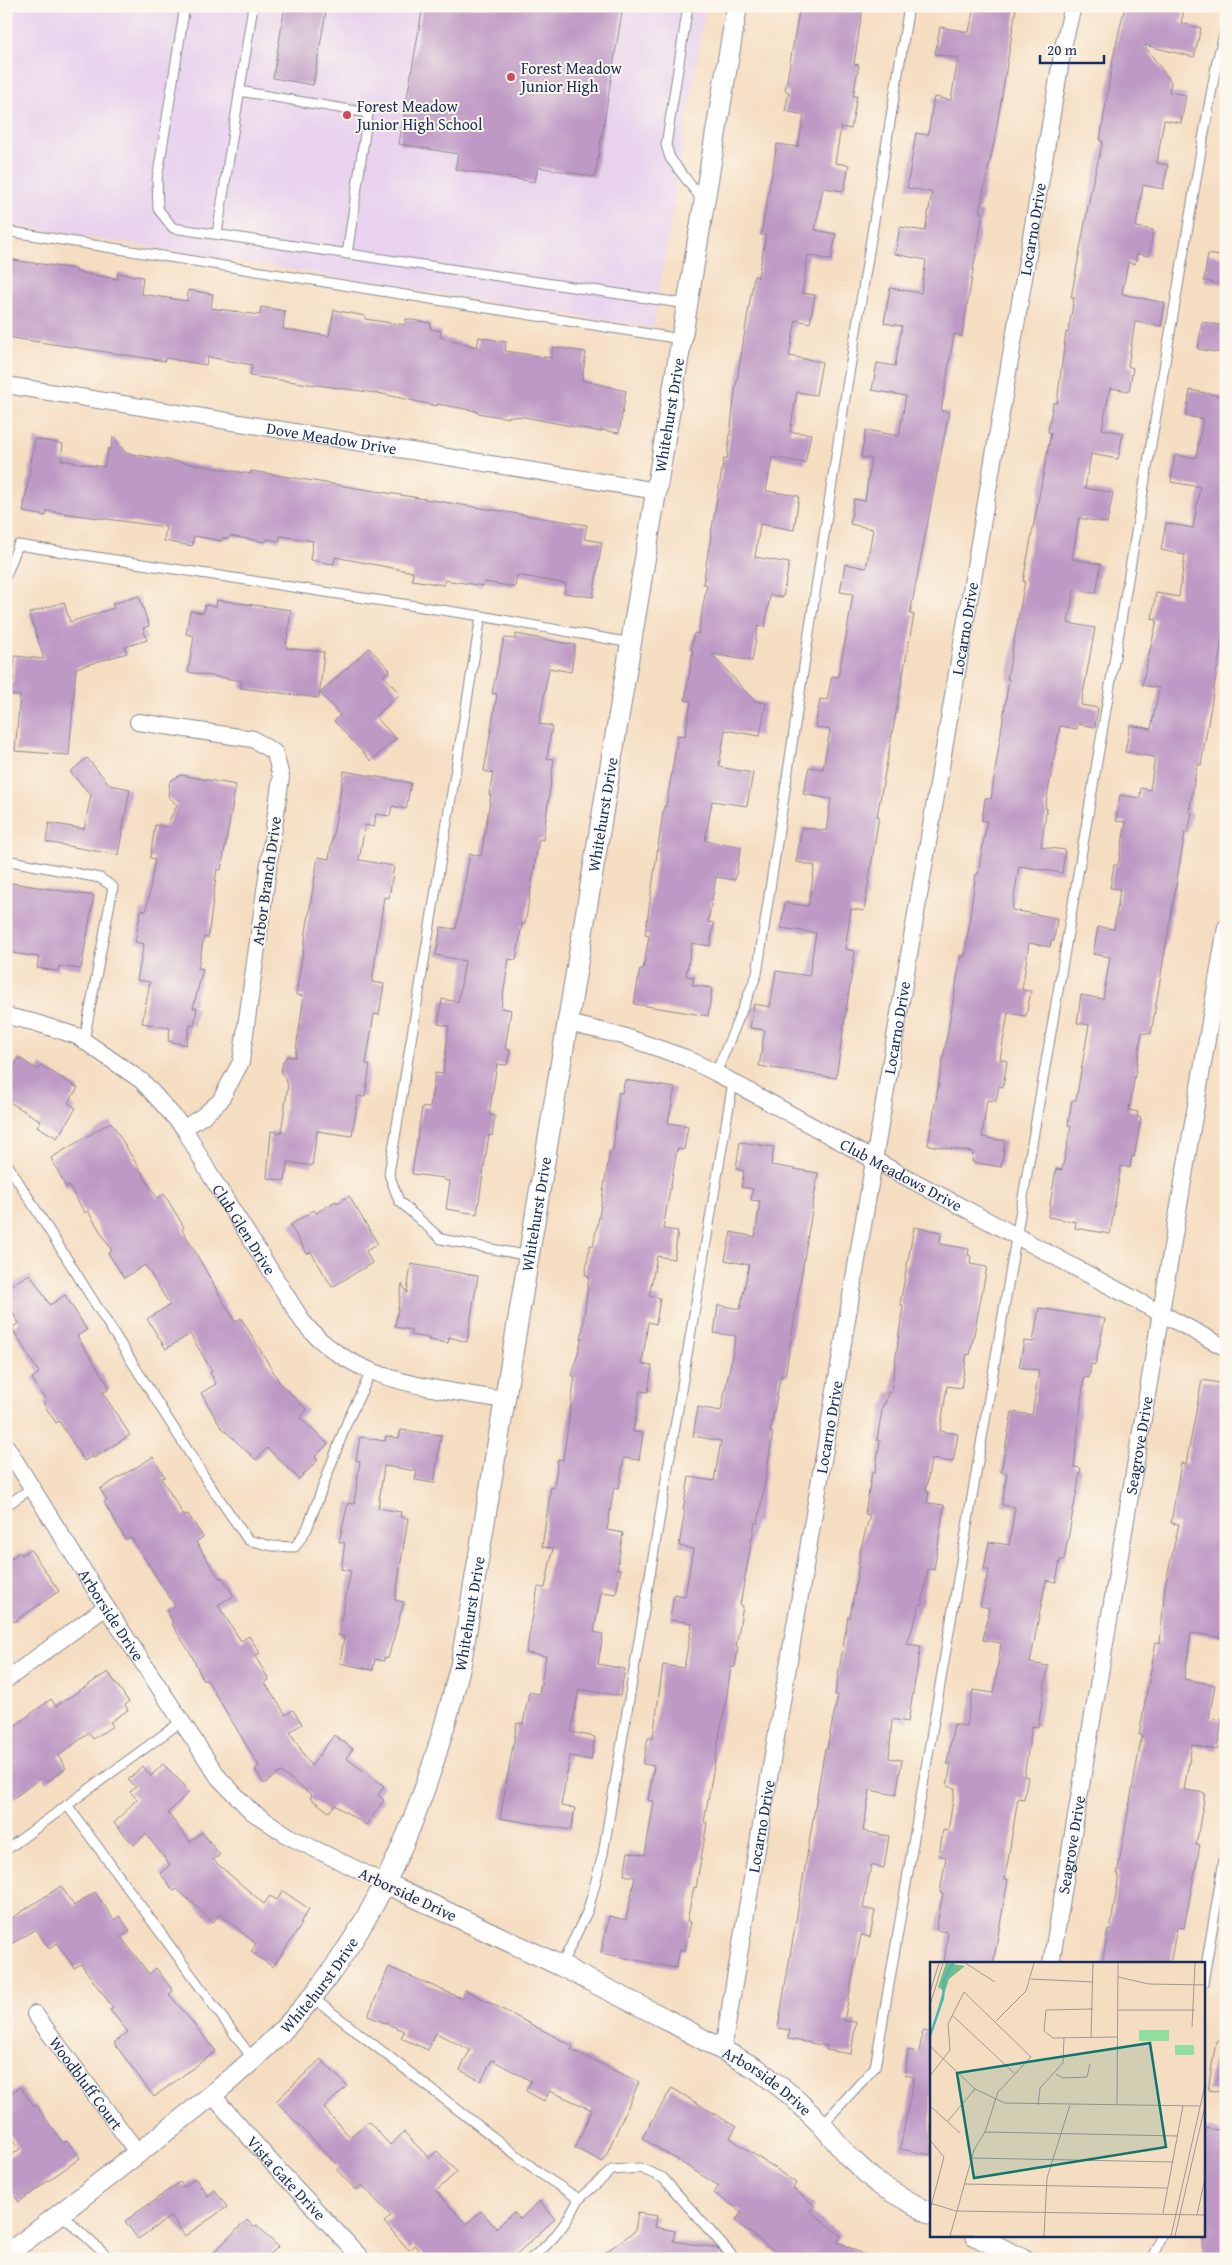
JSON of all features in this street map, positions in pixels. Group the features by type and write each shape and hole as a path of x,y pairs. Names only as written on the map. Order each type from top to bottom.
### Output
{"street":[{"name":"Whitehurst Drive","path":"6,2255 213,2096 312,1997 360,1926 385,1883 433,1770 461,1663 737,6"},
{"name":"Locarno Drive","path":"723,2049 1064,43 1073,6"},
{"name":"Dove Meadow Drive","path":"6,385 657,491"},
{"name":"Arbor Branch Drive","path":"138,722 253,738 275,753 281,776 241,1062 220,1101 203,1116 184,1128"},
{"name":"Seagrove Drive","path":"1051,1962 1226,927"},
{"name":"Club Glen Drive","path":"6,1016 33,1022 77,1036 142,1081 184,1128 209,1173 304,1322 317,1338 370,1372 417,1385 505,1400"},
{"name":"Club Meadows Drive","path":"568,1023 623,1036 686,1058 734,1082 874,1160 1226,1348"},
{"name":"Arborside Drive","path":"6,1446 106,1607 219,1778 251,1811 290,1837 561,1966 723,2049 771,2079 791,2095 822,2125 847,2155 878,2184 930,2213"},
{"path":"6,1680 106,1607"},
{"name":"Woodbluff Court","path":"35,2014 138,2153"},
{"name":"Vista Gate Drive","path":"213,2096 273,2164 362,2259"},
{"path":"984,2238 1004,2243 1022,2259"}],"lane":[{"path":"185,6 157,180 158,208 173,228 687,304"},
{"path":"217,234 253,6"},
{"path":"688,6 666,145 670,158 704,203"},
{"path":"716,1073 757,974 844,407 909,6"},
{"path":"822,2125 875,2067 1215,71 1226,27"},
{"path":"239,91 368,113 347,254"},
{"path":"6,231 681,339"},
{"path":"6,576 18,545 481,616 631,643"},
{"path":"481,616 390,1174 399,1201 441,1239 529,1256"},
{"path":"6,860 100,878 113,887 84,1040"},
{"path":"561,1966 588,1910 603,1854 734,1082"},
{"path":"6,1162 202,1472 248,1540 272,1546 295,1547 307,1529 346,1422 370,1372"},
{"path":"6,1506 33,1487"},
{"path":"6,1850 182,1721"},
{"path":"68,1804 252,2058"},
{"path":"1204,1977 1226,1848"},
{"path":"312,1997 541,2174 579,2199"},
{"path":"530,2259 540,2252 567,2224 579,2199 612,2170 640,2168 663,2178 735,2259"},
{"path":"61,2214 110,2259"},
{"path":"1152,2259 1160,2238"}],"shaded area":[{"name":"Forest Meadow Junior High School","path":"6,6 706,6 653,328 6,224"}],"building":[{"path":"285,6 327,6 313,85 273,78"},
{"name":"Forest Meadow Junior High","path":"423,6 623,6 595,177 538,167 535,182 455,169 458,154 399,144"},
{"path":"800,6 863,6 854,64 859,65 853,96 857,96 851,129 841,127 835,163 849,165 844,191 823,188 815,230 836,234 831,260 808,255 802,293 815,295 810,323 796,320 789,356 822,362 816,395 797,392 790,432 811,434 805,463 772,457 766,491 799,496 794,530 760,524 755,557 789,563 783,597 770,595 765,627 758,626 752,661 712,654 754,701 766,703 760,736 725,730 719,767 753,773 747,806 712,801 705,841 741,847 735,880 716,877 708,922 714,923 710,946 692,943 686,976 694,977 692,985 712,988 708,1016 634,1004 640,969 643,969 649,936 645,935 664,806 666,807 678,735 685,736 691,701 685,700 693,651 691,650 694,633 698,634 707,584 703,584 724,458 727,459 735,392 754,276 758,277 766,235 761,235 777,144 798,147 804,115 785,111 789,92 785,91"},
{"path":"974,6 1001,6 1016,9 995,138 979,212 983,212 962,336 954,334 941,411 949,412 910,614 914,615 877,816 879,816 864,911 851,909 845,949 855,951 836,1078 759,1066 765,1030 750,1028 754,1004 770,1007 776,971 809,976 816,933 781,928 785,903 808,906 815,866 796,862 802,827 826,831 831,799 803,794 809,767 823,769 830,730 815,727 820,699 827,700 832,676 838,677 846,637 853,594 840,592 845,564 866,568 873,529 850,524 854,499 865,501 871,459 861,457 866,430 899,436 906,396 872,390 877,363 895,366 902,326 884,323 890,288 921,293 926,260 895,254 900,227 925,231 932,192 907,188 916,133 928,135 934,97 951,100 958,58 935,54 940,27 969,32"},
{"path":"1125,6 1185,6 1181,23 1201,28 1194,57 1144,45 1171,82 1169,92 1186,95 1181,123 1164,120 1157,163 1168,165 1163,189 1143,185 1136,227 1153,230 1149,256 1137,254 1135,264 1128,262 1122,294 1165,303 1161,326 1135,322 1128,366 1133,368 1129,391 1110,388 1102,429 1123,433 1118,459 1091,454 1085,488 1113,493 1107,523 1079,518 1072,559 1101,564 1096,593 1074,590 1068,623 1095,628 1081,705 1098,708 1095,727 1078,724 1077,729 1060,726 1045,808 1047,808 1041,847 1065,850 1062,873 1019,866 1012,910 1057,918 1054,941 1051,941 1050,947 1029,943 1022,990 1031,991 1026,1016 1008,1013 1000,1059 1007,1061 1003,1087 999,1086 996,1101 987,1100 982,1137 1005,1141 1001,1167 972,1162 973,1152 928,1145 961,956 965,956 974,886 976,874 978,874 987,821 982,821 985,798 991,799 1009,679 1007,679 1025,581 1023,581 1051,433 1048,432 1053,403 1057,403 1066,332 1068,333 1074,298 1071,298 1092,185 1103,141 1100,141 1113,58"},
{"path":"1208,254 1226,257 1226,285 1204,281"},
{"path":"6,259 76,269 76,272 117,279 118,273 143,277 141,294 187,301 188,290 213,294 211,308 260,315 261,307 285,311 283,329 329,336 334,310 365,316 365,319 405,325 406,319 431,323 430,329 441,331 440,337 477,347 479,337 506,342 505,351 551,358 553,347 586,352 582,380 626,391 619,433 601,430 601,432 525,417 509,416 509,418 477,413 477,411 437,404 437,406 383,394 250,376 252,365 208,357 206,365 165,358 165,361 6,337"},
{"path":"1202,322 1226,326 1226,354 1198,349"},
{"path":"1190,390 1226,397 1226,616 1201,765 1197,765 1189,812 1192,813 1188,832 1185,832 1151,1034 1142,1033 1129,1110 1138,1112 1137,1117 1141,1118 1134,1157 1132,1156 1130,1168 1121,1166 1110,1234 1075,1228 1076,1222 1048,1217 1056,1169 1062,1170 1071,1126 1068,1125 1072,1100 1076,1100 1089,1025 1077,1023 1081,995 1103,999 1110,957 1093,954 1098,927 1114,929 1120,889 1110,888 1114,865 1118,865 1126,822 1116,821 1120,795 1140,798 1141,788 1150,790 1155,757 1125,752 1130,725 1151,729 1159,688 1142,685 1157,620 1152,619 1156,593 1179,597 1185,555 1161,550 1166,523 1193,528 1200,487 1171,482 1175,455 1196,458 1203,419 1186,416"},
{"path":"113,437 126,453 251,474 251,471 587,525 584,539 602,542 593,597 564,593 566,584 517,575 515,587 484,582 483,586 445,580 444,585 412,580 413,572 335,557 334,564 310,560 313,541 280,536 280,541 267,539 266,542 230,536 229,539 222,538 222,541 194,536 192,546 164,541 166,527 47,511 46,516 23,512 35,439 63,444 61,460 104,467 108,449 111,449"},
{"path":"139,596 149,626 143,628 147,640 125,647 127,653 76,668 69,755 15,751 20,696 12,695 15,656 44,659 29,613 64,602 70,622 114,608 112,604"},
{"path":"217,600 291,610 286,648 324,652 319,698 241,688 242,681 188,672 194,636 186,634 190,611 203,613 205,605 216,607"},
{"path":"516,634 575,645 571,672 549,668 539,724 552,726 547,758 554,759 543,840 539,839 525,924 522,924 516,960 509,959 501,1008 511,1010 505,1049 510,1050 507,1065 497,1064 489,1115 495,1116 492,1136 489,1135 477,1214 446,1209 450,1181 444,1180 444,1178 412,1174 422,1107 430,1108 435,1073 443,1074 449,1026 438,1024 442,999 458,1002 465,961 436,955 441,927 456,929 470,854 481,856 493,773 484,771 497,694 492,693 504,638 515,639"},
{"path":"369,648 390,670 384,676 400,694 375,716 396,739 371,761 334,721 340,715 320,693"},
{"path":"87,758 110,785 130,789 118,855 46,842 49,823 84,829 91,795 70,772"},
{"path":"344,771 411,783 406,809 392,806 390,816 376,814 374,827 365,825 359,860 394,866 389,898 384,897 372,982 384,984 379,1015 374,1014 366,1064 370,1065 365,1097 358,1096 352,1136 317,1131 312,1166 288,1162 285,1181 267,1178 271,1131 281,1133 288,1085 281,1071 287,1056 295,1057 304,996 296,995 318,857 329,859"},
{"path":"181,775 236,785 221,870 217,869 208,938 204,937 198,968 203,969 193,1008 197,1008 194,1026 190,1025 186,1045 168,1041 170,1028 142,1023 150,982 137,980 144,944 135,942 141,910 146,911 155,859 150,858 155,825 166,827 177,805 168,796 170,781"},
{"path":"6,882 94,896 81,969 59,966 58,971 37,968 39,957 6,952"},
{"path":"19,1058 38,1070 41,1065 78,1088 68,1103 76,1108 57,1138 37,1126 41,1121 6,1100 6,1077"},
{"path":"625,1080 675,1088 668,1123 688,1126 684,1150 677,1149 663,1229 678,1231 674,1259 657,1256 649,1296 660,1298 656,1324 648,1322 642,1364 652,1366 648,1392 640,1391 633,1432 643,1433 639,1460 624,1458 619,1488 614,1487 607,1530 623,1533 617,1569 621,1569 616,1594 601,1592 594,1632 603,1634 598,1664 625,1669 620,1696 579,1689 571,1732 595,1737 591,1760 570,1756 561,1806 575,1808 571,1830 500,1818 517,1723 523,1724 529,1692 539,1694 546,1656 526,1653 538,1587 545,1588 553,1548 542,1547 551,1487 554,1488 558,1459 563,1460 575,1376 572,1376 581,1341 589,1276 585,1275 590,1245 593,1246 599,1217 610,1151 613,1151 619,1092 622,1093"},
{"path":"111,1122 157,1198 164,1194 235,1322 241,1318 280,1383 307,1410 300,1418 328,1444 315,1457 318,1460 299,1479 267,1448 256,1460 221,1427 201,1393 216,1384 210,1372 212,1371 190,1334 166,1349 147,1319 170,1305 145,1265 124,1278 108,1253 112,1251 88,1211 85,1213 69,1186 66,1187 51,1158"},
{"path":"740,1142 774,1147 771,1165 818,1173 785,1376 781,1375 770,1432 773,1433 758,1523 755,1522 740,1605 743,1606 736,1647 738,1647 735,1667 731,1667 704,1822 707,1823 696,1888 694,1887 687,1921 691,1922 685,1950 680,1950 676,1968 601,1953 609,1916 626,1920 635,1877 624,1875 628,1852 645,1855 654,1801 648,1800 654,1766 643,1764 648,1738 653,1738 663,1665 684,1668 692,1623 670,1620 674,1594 685,1596 693,1549 679,1546 685,1510 683,1510 689,1477 714,1481 721,1441 693,1436 698,1407 721,1411 736,1336 714,1333 718,1305 740,1309 749,1265 725,1260 731,1232 755,1237 760,1201 751,1200 753,1189 741,1187 744,1171 736,1169"},
{"path":"349,1196 378,1244 366,1251 372,1263 332,1287 311,1252 307,1254 290,1225 314,1210 316,1213 336,1201 337,1203"},
{"path":"914,1227 941,1232 940,1244 969,1249 968,1255 971,1256 970,1264 987,1267 970,1355 967,1354 961,1388 947,1386 940,1431 958,1434 953,1462 931,1459 926,1491 929,1492 927,1503 944,1505 934,1570 928,1569 922,1605 920,1605 907,1644 921,1646 908,1722 892,1719 889,1758 902,1760 896,1795 870,1790 863,1831 889,1836 884,1868 871,1865 863,1908 875,1911 870,1937 861,1935 844,2021 856,2022 851,2054 826,2050 827,2046 788,2039 790,2030 778,2028 825,1748 827,1748 838,1695 835,1695 848,1616 850,1617 861,1548 870,1515 865,1514 872,1472 875,1473 880,1441 877,1440 883,1404 885,1404 888,1392 891,1393 903,1305 900,1304"},
{"path":"411,1264 478,1276 467,1342 449,1337 448,1343 428,1340 429,1338 411,1335 411,1330 395,1327 402,1284 407,1293"},
{"path":"30,1274 50,1305 65,1295 87,1330 77,1336 110,1388 103,1393 130,1435 94,1458 92,1456 84,1461 59,1421 56,1423 43,1403 46,1401 32,1378 39,1373 12,1328 19,1323 6,1303 6,1288"},
{"path":"1039,1308 1105,1319 1095,1365 1091,1364 1089,1378 1084,1377 1074,1467 1081,1468 1064,1560 1060,1560 1056,1582 1046,1580 1030,1663 1048,1666 1038,1727 1032,1726 1024,1776 1028,1777 1024,1799 1018,1798 1005,1879 1008,1880 993,1962 944,1962 948,1932 936,1930 943,1893 940,1893 946,1857 939,1856 943,1830 948,1831 955,1788 947,1786 951,1764 947,1764 954,1724 966,1726 973,1690 994,1693 1001,1643 983,1640 989,1608 980,1606 989,1570 984,1569 989,1542 1009,1545 1015,1507 1002,1505 1007,1473 1001,1472 1012,1412 1032,1415 1039,1370 1019,1367 1024,1341 1033,1342"},
{"path":"1202,1380 1226,1384 1226,1638 1191,1633 1184,1679 1215,1685 1209,1718 1222,1720 1217,1750 1192,1745 1184,1790 1205,1793 1196,1845 1200,1845 1184,1928 1177,1927 1170,1962 1102,1962 1108,1930 1110,1931 1119,1874 1117,1874 1142,1735 1139,1735 1156,1642 1160,1643 1165,1586 1179,1524 1171,1523 1181,1463 1186,1464"},
{"path":"401,1430 441,1435 434,1483 415,1480 417,1471 384,1466 378,1508 401,1512 400,1517 408,1518 395,1600 404,1602 388,1658 384,1657 384,1661 375,1659 373,1670 340,1663 344,1637 338,1635 351,1571 341,1569 345,1543 339,1542 348,1503 354,1504 360,1461 356,1460 360,1437 385,1441 386,1436 399,1438"},
{"path":"153,1457 165,1477 161,1478 184,1516 188,1514 203,1537 196,1542 219,1578 222,1577 234,1596 218,1605 241,1641 249,1636 260,1653 255,1656 269,1680 265,1683 286,1715 293,1710 302,1724 290,1732 311,1766 334,1735 353,1749 346,1758 384,1786 378,1795 384,1800 366,1825 335,1805 329,1812 310,1798 312,1795 281,1772 264,1784 255,1769 259,1766 207,1680 203,1680 191,1654 171,1623 173,1622 167,1611 175,1606 131,1537 126,1540 104,1502 107,1500 100,1489"},
{"path":"30,1549 59,1591 14,1622 6,1611 6,1562 20,1552 22,1555"},
{"path":"108,1672 129,1702 125,1705 128,1710 110,1722 113,1726 93,1739 89,1733 58,1756 66,1768 47,1782 43,1776 6,1804 6,1732 51,1699 56,1706"},
{"path":"163,1764 190,1791 168,1813 190,1842 202,1832 220,1855 213,1860 264,1904 270,1896 277,1900 283,1891 309,1909 300,1923 302,1924 273,1967 251,1952 256,1944 220,1914 213,1922 177,1889 174,1891 160,1873 170,1865 146,1834 134,1845 114,1823 137,1799 130,1792 136,1787 128,1780 142,1766 151,1776"},
{"path":"61,1886 74,1906 95,1892 114,1920 120,1916 130,1931 121,1937 149,1974 156,1968 173,1991 169,1994 216,2051 154,2097 114,2043 128,2032 110,2010 113,2008 81,1964 74,1968 57,1943 49,1949 36,1929 6,1947 6,1922"},
{"path":"389,1967 461,1998 465,1990 573,2046 571,2050 639,2082 603,2162 575,2148 592,2110 550,2091 544,2101 526,2091 531,2081 492,2060 481,2081 460,2070 470,2050 436,2033 428,2050 401,2038 404,2031 368,2016"},
{"path":"923,2031 930,2032 930,2155 900,2149 914,2077 905,2075 908,2050 919,2052"},
{"path":"1216,2041 1226,2042 1226,2093 1208,2090"},
{"path":"321,2059 347,2086 324,2108 350,2137 368,2121 390,2145 404,2132 429,2158 437,2151 457,2172 436,2191 466,2224 481,2211 496,2228 514,2212 520,2219 540,2201 555,2219 511,2259 427,2259 414,2245 409,2250 384,2222 391,2216 362,2185 356,2190 337,2170 339,2167 276,2101"},
{"path":"20,2087 34,2106 36,2105 63,2143 67,2141 80,2158 19,2202 6,2184 6,2159 20,2149 6,2129 6,2097"},
{"path":"672,2088 736,2127 730,2138 796,2183 793,2188 815,2206 810,2211 841,2236 837,2241 872,2259 784,2259 735,2221 742,2212 714,2193 719,2186 642,2138"},
{"path":"1204,2128 1226,2131 1226,2259 1203,2259"},
{"path":"195,2178 208,2196 215,2190 227,2207 185,2236 171,2216 138,2239 125,2221 180,2182 184,2187"},
{"path":"638,2213 657,2216 655,2227 675,2231 673,2241 717,2248 721,2252 720,2259 596,2259 635,2231"},
{"path":"247,2220 254,2227 257,2225 278,2247 265,2259 207,2259"}],"place":[{"name":"Forest Meadow Junior High","path":"511,77"},
{"name":"Forest Meadow Junior High School","path":"347,115"}]}
